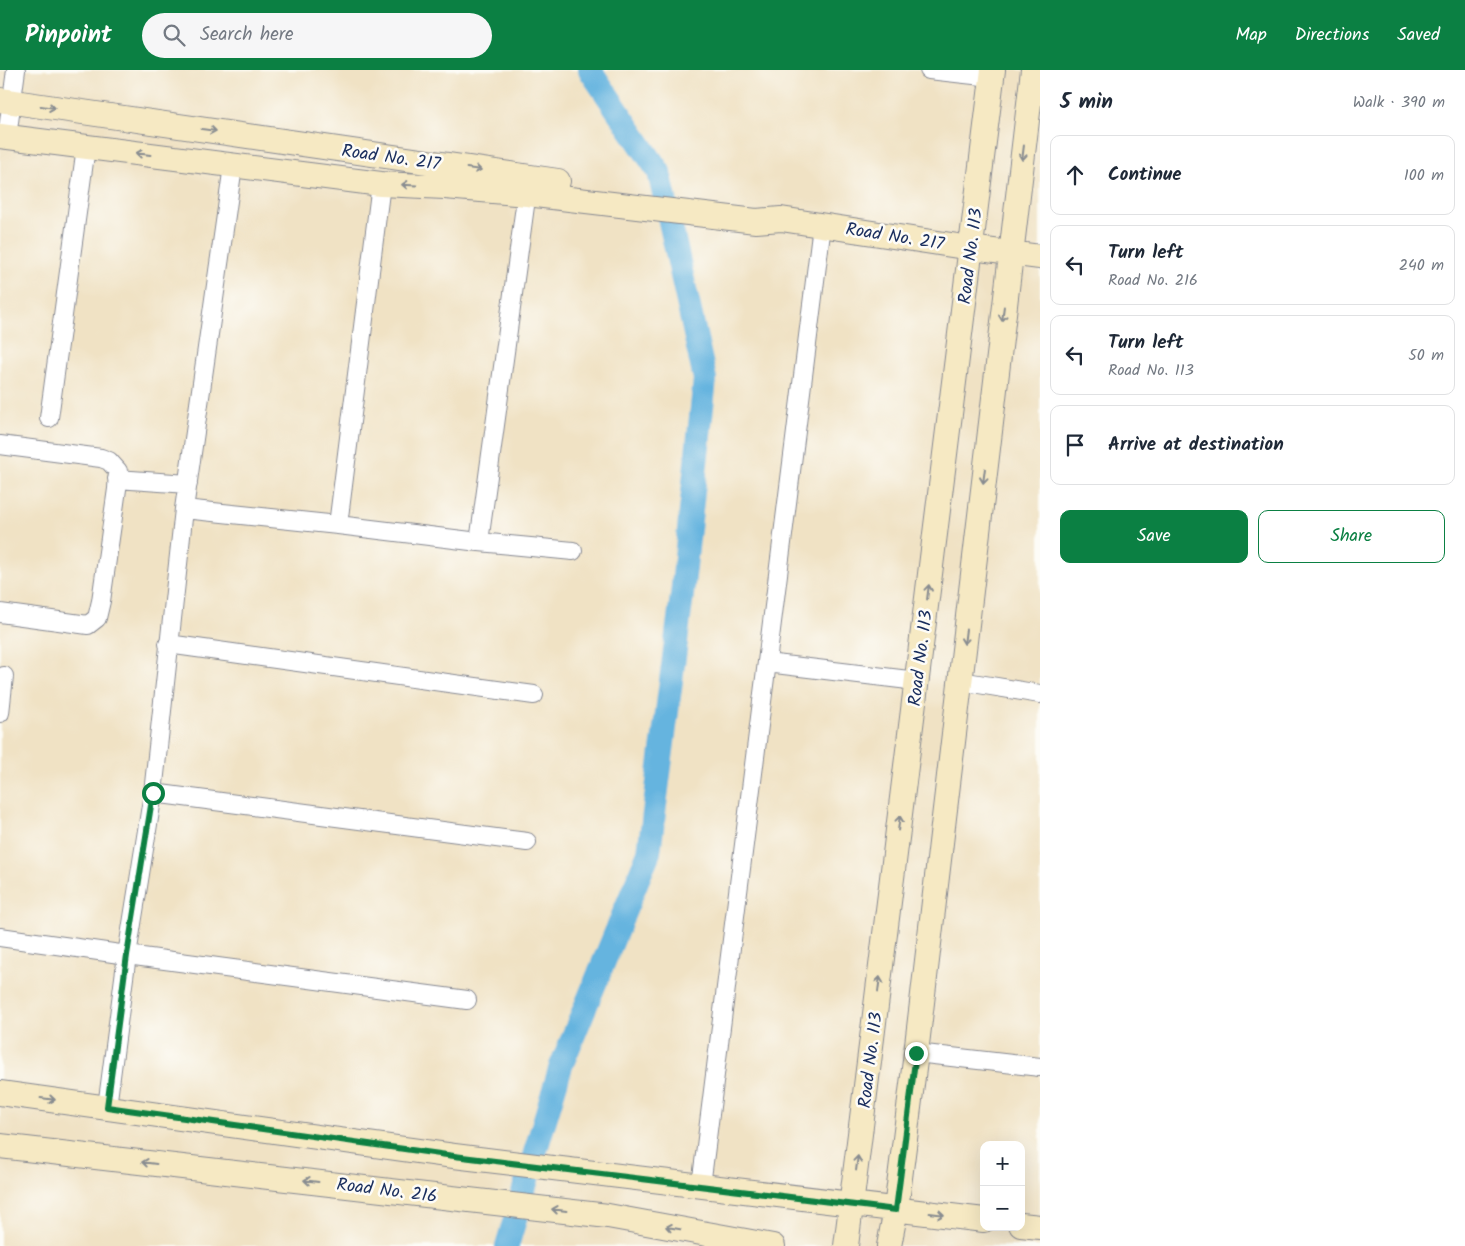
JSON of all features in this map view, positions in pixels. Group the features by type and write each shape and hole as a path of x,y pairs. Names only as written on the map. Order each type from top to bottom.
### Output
{"street":[{"path":"4,136 6,101 16,70"},
{"path":"929,70 993,73"},
{"path":"889,1246 896,1210 916,1053 1033,70"},
{"name":"Road No. 113","path":"846,1246 993,73"},
{"name":"Road No. 217","path":"6,101 528,185 756,215 1040,257"},
{"name":"Road No. 217","path":"4,136 381,184 528,185"},
{"path":"49,418 86,147"},
{"path":"107,1107 127,955 153,793 184,509 233,166"},
{"path":"338,525 381,184"},
{"path":"479,542 528,185"},
{"path":"701,1186 822,225"},
{"path":"0,445 101,458 109,461 118,471 101,601 97,618 88,625 0,613"},
{"path":"117,479 188,484"},
{"path":"184,509 573,551"},
{"path":"168,644 534,695"},
{"path":"767,664 917,681"},
{"path":"0,713 4,676"},
{"path":"960,681 1040,694"},
{"path":"153,793 526,842"},
{"path":"0,937 467,1000"},
{"path":"916,1053 1040,1067"},
{"path":"0,1093 454,1156 980,1220"},
{"name":"Road No. 216","path":"0,1146 608,1216 773,1246"},
{"path":"1025,1225 1040,1227"}],"waterway":[{"path":"507,1246 561,1066 649,852 682,595 705,379 659,172 590,70"}],"route":[{"path":"153,793 127,955 107,1107 454,1156 896,1210 916,1053"}]}
